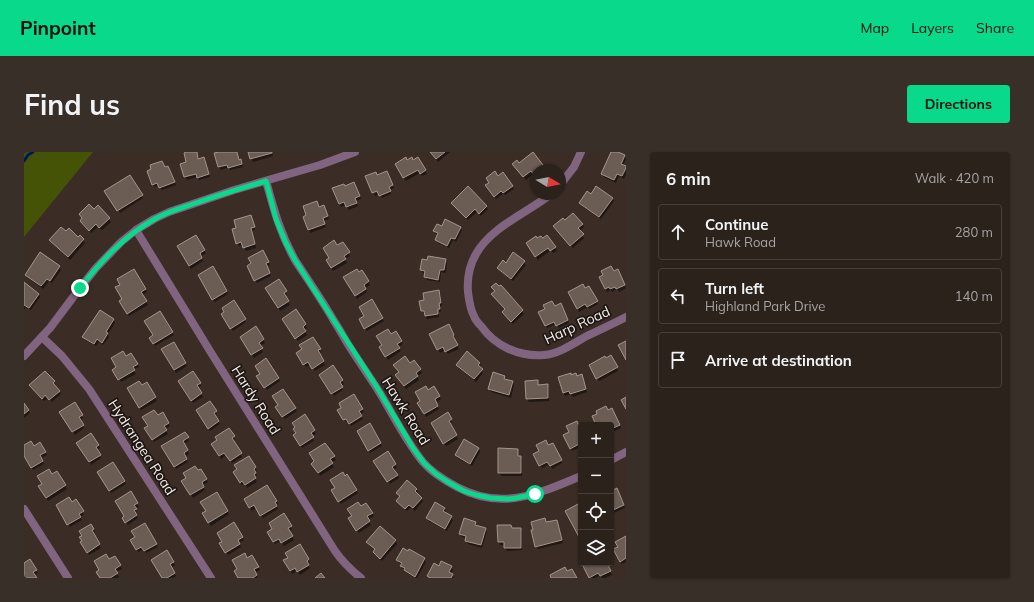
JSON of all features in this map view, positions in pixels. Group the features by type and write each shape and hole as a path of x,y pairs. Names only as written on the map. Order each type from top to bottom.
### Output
{"street":[{"path":"24,356 42,337 96,268 121,242 136,230 169,212 234,190 320,165 355,152"},
{"path":"566,177 574,167 581,152"},
{"name":"Hawk Road","path":"266,181 276,219 295,260 378,389 413,448 424,463 436,474 458,488 476,495 491,498 508,499 535,494 578,477"},
{"name":"Harp Road","path":"542,200 490,236 476,254 470,267 468,276 469,302 474,316 484,331 504,347 516,352 543,355 551,354 574,344 626,317"},
{"name":"Hardy Road","path":"136,230 335,551 353,572 361,578"},
{"name":"Hydrangea Road","path":"42,337 62,356 89,389 211,578"},
{"path":"614,458 626,452"},
{"path":"24,509 68,578"}],"green space":[{"path":"24,152 93,152 24,237"}],"building":[{"path":"197,152 198,159 204,157 209,174 197,178 196,174 184,177 180,164 186,162 184,153"},
{"path":"237,152 239,160 241,159 242,164 228,168 227,165 218,167 214,153"},
{"path":"248,152 272,152 272,153 250,159"},
{"path":"430,152 445,152 436,159"},
{"path":"533,152 542,164 530,164 530,172 523,177 512,164 517,160 519,163"},
{"path":"611,152 618,152 625,155 621,164 626,166 626,168 622,176 617,174 614,180 601,174"},
{"path":"406,157 407,160 412,157 413,160 418,157 426,170 420,174 418,170 403,178 395,164"},
{"path":"162,161 165,167 168,166 175,182 159,188 157,183 152,185 147,171 151,169 150,165"},
{"path":"387,171 393,185 389,187 391,191 379,196 377,191 372,193 365,176 376,172 377,175"},
{"path":"495,171 498,176 503,172 513,186 503,193 501,191 494,197 485,185 489,183 486,178"},
{"path":"130,175 143,195 117,211 104,191"},
{"path":"354,182 360,196 355,198 357,203 346,207 344,202 339,204 332,188 344,184 345,186"},
{"path":"468,186 487,206 479,214 475,209 466,218 451,203"},
{"path":"596,186 613,198 599,217 579,203 587,191 591,194"},
{"path":"317,201 319,207 324,205 328,216 323,218 325,224 308,230 303,217 306,215 303,206"},
{"path":"89,204 94,209 98,205 110,218 99,228 96,224 89,231 80,221 82,218 79,214"},
{"path":"573,213 583,224 578,228 584,234 570,246 553,226 563,218 565,220"},
{"path":"251,215 255,227 251,228 255,244 243,248 241,242 236,244 232,229 236,228 234,220"},
{"path":"445,219 461,227 455,239 451,238 447,246 435,240 438,233 433,231 437,224 442,226"},
{"path":"61,227 66,231 69,228 78,237 80,235 84,239 68,257 49,240"},
{"path":"196,235 205,250 200,253 202,258 189,266 177,246"},
{"path":"547,235 556,247 550,251 548,248 535,257 526,243 536,236 537,238 541,236 543,238"},
{"path":"334,240 337,245 343,242 350,252 344,256 346,259 331,268 326,260 329,258 323,248"},
{"path":"263,250 269,262 266,263 270,273 254,281 247,266 251,263 248,258"},
{"path":"40,252 60,266 50,281 47,279 41,286 25,275"},
{"path":"513,252 525,261 511,279 497,268 503,260 506,263"},
{"path":"428,256 446,259 444,270 440,270 438,280 424,277 425,271 420,270 422,259 427,260"},
{"path":"213,266 227,291 212,300 198,275"},
{"path":"611,266 614,271 618,269 625,285 616,289 615,287 610,289 609,287 605,289 599,277 603,275 601,271"},
{"path":"134,269 146,289 141,292 147,301 127,314 119,301 122,299 115,287 120,285 117,279"},
{"path":"357,269 359,272 362,270 369,281 364,285 366,289 355,296 343,277"},
{"path":"279,279 287,291 284,293 289,301 278,308 265,288"},
{"path":"24,282 39,294 29,308 24,305"},
{"path":"496,283 499,286 501,285 523,310 511,322 502,312 505,309 491,294 495,291 491,287"},
{"path":"583,284 585,288 589,286 598,301 587,307 585,304 577,309 568,292"},
{"path":"439,290 441,303 439,303 440,309 438,309 438,314 425,316 424,311 421,311 419,301 424,300 423,293"},
{"path":"372,299 383,318 364,329 359,319 364,316 359,307"},
{"path":"234,300 246,319 230,329 221,314 224,312 222,308"},
{"path":"552,301 555,306 561,303 568,320 556,326 554,322 545,326 538,312 545,309 543,305"},
{"path":"296,309 306,324 303,327 306,331 295,339 282,319"},
{"path":"100,310 114,319 106,332 108,333 102,343 97,339 94,344 82,337"},
{"path":"160,311 173,332 153,344 149,338 153,335 144,321"},
{"path":"449,324 458,345 445,352 443,347 437,350 429,334"},
{"path":"256,326 264,339 259,343 263,348 251,355 240,337"},
{"path":"388,329 391,334 396,331 402,341 397,344 400,348 385,357 379,347 382,345 376,336"},
{"path":"313,337 321,349 318,350 324,361 312,369 308,362 303,365 296,353 302,349 299,345"},
{"path":"626,341 626,360 618,345"},
{"path":"174,342 186,363 174,370 161,349"},
{"path":"123,351 126,356 131,353 138,364 133,367 135,370 118,380 112,370 116,367 111,358"},
{"path":"467,351 480,363 478,365 483,369 474,379 456,365"},
{"path":"611,355 618,367 596,379 589,365 605,356 606,358"},
{"path":"405,356 410,363 414,360 421,369 416,373 418,376 404,386 395,375 399,372 393,365"},
{"path":"266,358 279,378 264,388 256,376 260,374 255,366"},
{"path":"333,365 343,380 340,382 343,387 331,394 319,375"},
{"path":"45,371 55,381 53,383 60,391 49,400 45,395 42,399 29,385"},
{"path":"193,371 201,383 197,385 202,393 191,401 178,381"},
{"path":"493,372 505,376 504,379 513,381 509,395 488,389"},
{"path":"571,373 571,375 576,373 577,376 582,374 586,389 570,394 569,391 563,393 558,377"},
{"path":"538,380 538,385 548,384 548,398 526,399 525,381"},
{"path":"139,381 142,385 147,382 156,397 139,408 127,388"},
{"path":"426,386 428,390 434,386 440,396 435,399 438,406 424,414 417,403 420,401 415,392"},
{"path":"283,389 296,408 282,417 275,407 278,405 272,396"},
{"path":"354,394 363,409 359,411 362,416 349,424 346,419 343,420 337,410 341,408 339,403"},
{"path":"626,397 626,409 621,400"},
{"path":"210,401 217,411 214,413 219,421 208,429 196,410"},
{"path":"75,402 83,415 79,417 84,425 72,432 59,412"},
{"path":"24,403 29,410 24,414"},
{"path":"606,406 608,410 612,408 620,425 614,428 614,422 595,422 592,416 597,414 596,411"},
{"path":"154,410 158,415 163,412 169,423 164,426 167,430 152,440 144,428 148,426 142,417"},
{"path":"448,412 452,419 449,421 457,435 443,444 431,423"},
{"path":"305,414 315,430 311,433 314,437 300,446 293,435 296,433 293,429 295,427 292,423"},
{"path":"577,421 578,424 578,445 570,449 563,435 569,432 566,426"},
{"path":"370,423 381,443 368,451 357,431"},
{"path":"229,428 235,436 232,438 242,453 230,461 224,453 219,456 211,444 217,440 215,437"},
{"path":"185,432 189,437 183,441 188,450 184,453 187,459 174,467 161,446"},
{"path":"91,433 99,445 96,447 101,455 89,462 76,443"},
{"path":"464,439 479,448 470,464 455,455"},
{"path":"546,440 548,445 553,443 562,460 550,466 547,462 539,466 533,454 539,451 536,445"},
{"path":"31,441 34,446 40,442 46,452 40,455 43,461 31,468 24,456 24,445"},
{"path":"325,443 335,456 330,459 333,463 318,473 311,464 314,461 309,453"},
{"path":"498,448 518,449 518,456 521,456 521,473 498,473"},
{"path":"388,451 396,464 392,467 398,475 387,482 373,461"},
{"path":"249,456 256,467 254,469 256,473 254,474 256,478 245,485 242,481 240,483 233,472 237,469 234,465"},
{"path":"113,462 125,481 109,491 97,472"},
{"path":"195,466 198,470 201,469 207,479 202,482 204,487 190,495 181,481 186,478 183,473"},
{"path":"49,469 52,474 57,471 66,485 46,498 38,486 42,484 37,476"},
{"path":"343,472 345,476 347,474 357,490 338,502 331,490 335,488 330,480"},
{"path":"407,480 417,489 415,491 422,498 413,508 409,505 405,509 396,501 400,496 396,493"},
{"path":"267,485 277,501 275,502 277,506 260,516 254,505 249,508 244,499"},
{"path":"617,488 624,505 614,510 614,494 614,490"},
{"path":"131,491 138,503 134,505 137,509 134,510 137,515 125,523 122,518 124,516 115,501"},
{"path":"217,492 228,511 208,523 202,513 206,511 200,502"},
{"path":"69,497 72,502 76,499 84,511 79,514 81,517 67,525 56,505"},
{"path":"358,502 361,506 366,503 373,513 367,516 370,521 356,531 348,518 352,516 347,509"},
{"path":"435,502 445,508 443,511 452,516 445,529 426,518"},
{"path":"578,504 578,535 565,511"},
{"path":"284,513 292,526 288,528 293,536 281,543 279,539 273,542 267,532 272,529 269,523"},
{"path":"464,518 476,522 475,525 486,528 481,545 465,541 466,536 459,534"},
{"path":"545,518 546,522 557,520 562,540 535,547 531,530 533,530 531,522"},
{"path":"234,522 243,537 238,540 240,544 225,553 219,543 222,542 217,533"},
{"path":"145,523 157,544 144,551 141,547 136,550 130,540 135,537 131,531"},
{"path":"91,524 94,529 92,530 100,544 87,553 80,542 82,541 79,537 82,536 79,531"},
{"path":"497,525 511,525 512,528 521,528 521,548 504,548 504,542 498,542"},
{"path":"380,526 396,540 380,559 373,552 375,549 366,542"},
{"path":"626,536 626,558 620,562 614,551 614,549 618,547 615,542"},
{"path":"300,544 309,559 307,561 309,565 297,572 295,568 290,571 283,560 288,558 285,553"},
{"path":"403,548 408,551 409,549 425,558 415,577 404,570 405,568 400,566 402,563 396,560"},
{"path":"167,550 174,562 170,564 175,573 167,578 162,578 151,560"},
{"path":"245,553 247,558 252,555 259,567 254,569 257,575 253,578 238,578 234,571 237,569 232,560"},
{"path":"106,554 109,559 115,556 121,565 115,569 118,573 110,578 100,578 96,572 99,570 94,561"},
{"path":"30,559 37,570 33,572 37,578 24,578 24,563"},
{"path":"441,561 452,566 449,572 453,574 451,578 430,578 427,576 434,563 439,566"},
{"path":"583,566 608,566 611,571 600,576 598,573 589,578"},
{"path":"565,567 567,571 572,569 577,578 551,578 550,575"},
{"path":"321,573 325,578 315,578"}],"waterway":[{"path":"24,161 28,155 33,152"}],"route":[{"path":"80,288 96,268 121,242 136,230 154,219 169,212 266,181 276,219 295,260 378,389 413,448 424,463 448,482 464,491 476,495 508,499 535,494"}]}
